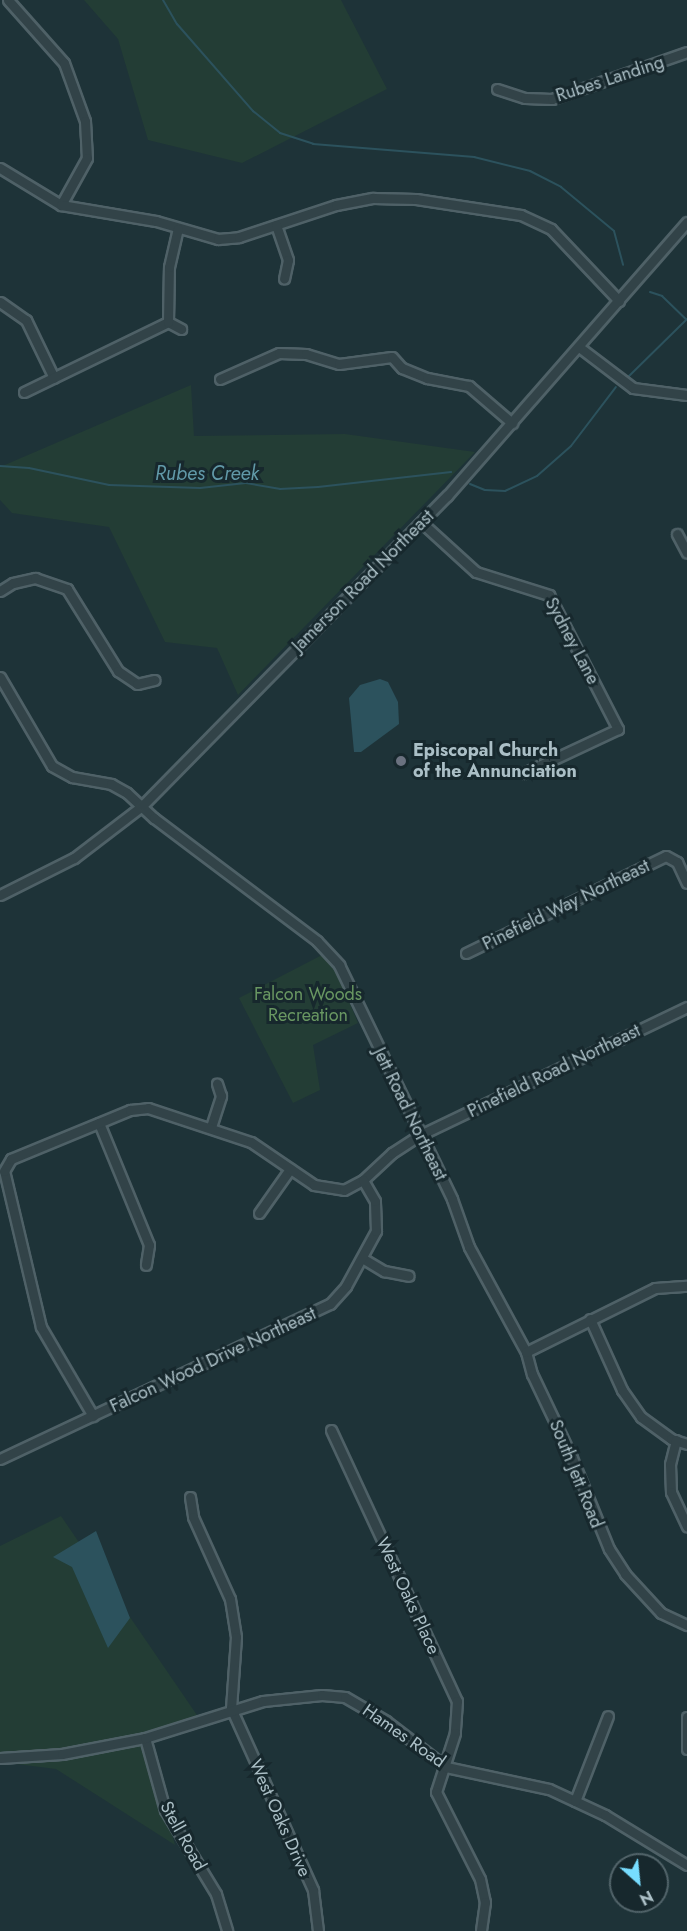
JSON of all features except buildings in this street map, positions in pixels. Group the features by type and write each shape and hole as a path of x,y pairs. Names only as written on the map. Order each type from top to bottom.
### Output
{"street":[{"path":"8,0 64,63 85,121 87,158 61,205"},
{"name":"Rubes Landing","path":"497,89 525,98 552,99 687,52"},
{"path":"0,168 61,205 131,216 208,238 228,239 336,204 374,198 416,199 521,215 552,229 619,301"},
{"name":"Jamerson Road Northeast","path":"0,895 74,858 142,806 421,522 512,423 687,222"},
{"path":"276,225 288,260 284,279"},
{"path":"168,321 170,258 178,229"},
{"path":"0,302 26,320 54,378"},
{"path":"168,321 181,329"},
{"path":"24,392 168,321"},
{"path":"579,347 633,388 687,395"},
{"path":"220,379 279,353 306,354 339,364 392,357 402,368 427,378 469,386 512,423"},
{"name":"Sydney Lane","path":"421,522 476,572 549,595 618,729 524,773"},
{"path":"677,534 687,553"},
{"path":"0,591 28,579 61,585 77,598 118,671 138,684 155,681"},
{"name":"Jett Road Northeast","path":"0,677 48,762 72,777 119,788 330,953 452,1199 469,1246 496,1297"},
{"name":"Pinefield Way Northeast","path":"466,953 666,856 677,862 687,883"},
{"name":"Pinefield Road Northeast","path":"363,1180 392,1153 420,1135 687,1007"},
{"path":"211,1127 221,1096 217,1084"},
{"path":"93,1416 40,1328 4,1171 11,1159 99,1123 148,1108 251,1142 328,1190 344,1190 363,1180"},
{"path":"99,1123 149,1245 146,1265"},
{"path":"259,1213 290,1168"},
{"name":"Falcon Wood Drive Northeast","path":"0,1459 321,1310 342,1291 362,1258 378,1221 375,1201 363,1180"},
{"path":"362,1258 384,1271 409,1276"},
{"path":"526,1352 655,1288 687,1286"},
{"name":"South Jett Road","path":"496,1297 526,1352 532,1374 613,1556 661,1613 687,1625"},
{"path":"590,1319 622,1390 641,1417 676,1440 687,1444"},
{"name":"West Oaks Place","path":"331,1430 457,1701 455,1733 442,1764 436,1791 480,1879 485,1902 481,1931"},
{"path":"676,1440 670,1464 670,1484 687,1527"},
{"path":"190,1497 193,1517 230,1599 236,1637 231,1708"},
{"name":"Hames Road","path":"0,1758 62,1754 145,1738 231,1708 293,1697 345,1697 386,1721 442,1764 470,1774 533,1783 576,1801 687,1865"},
{"name":"West Oaks Drive","path":"231,1708 313,1890 318,1931"},
{"path":"576,1801 608,1716"},
{"path":"687,1717 687,1749"},
{"name":"Stell Road","path":"145,1738 165,1810 216,1894 227,1931"}],"green space":[{"path":"84,0 341,0 387,89 242,163 148,140 118,39"},
{"path":"191,385 194,436 345,434 475,452 238,695 217,648 165,642 109,527 12,513 0,500 0,467"},
{"name":"Falcon Woods Recreation","path":"322,955 337,973 358,1023 313,1045 320,1090 293,1103 239,998"},
{"path":"61,1516 201,1721 145,1740 175,1845 56,1769 0,1762 0,1546"}],"water":[{"path":"380,679 388,682 398,702 399,724 361,752 354,752 349,698 360,685"},
{"path":"96,1531 130,1618 108,1648 72,1567 53,1557"}],"waterway":[{"path":"163,0 177,24 253,111 280,133 313,144 474,157 530,171 561,187 614,231 623,265"},
{"path":"650,292 662,296 686,319"},
{"name":"Rubes Creek","path":"625,380 687,319"},
{"name":"Rubes Creek","path":"470,484 485,490 505,491 537,476 571,446 616,387"},
{"name":"Rubes Creek","path":"0,466 29,468 109,485 200,488 246,483 280,489 318,487 451,472"}],"place":[{"name":"Episcopal Church of the Annunciation","path":"401,761"}]}
